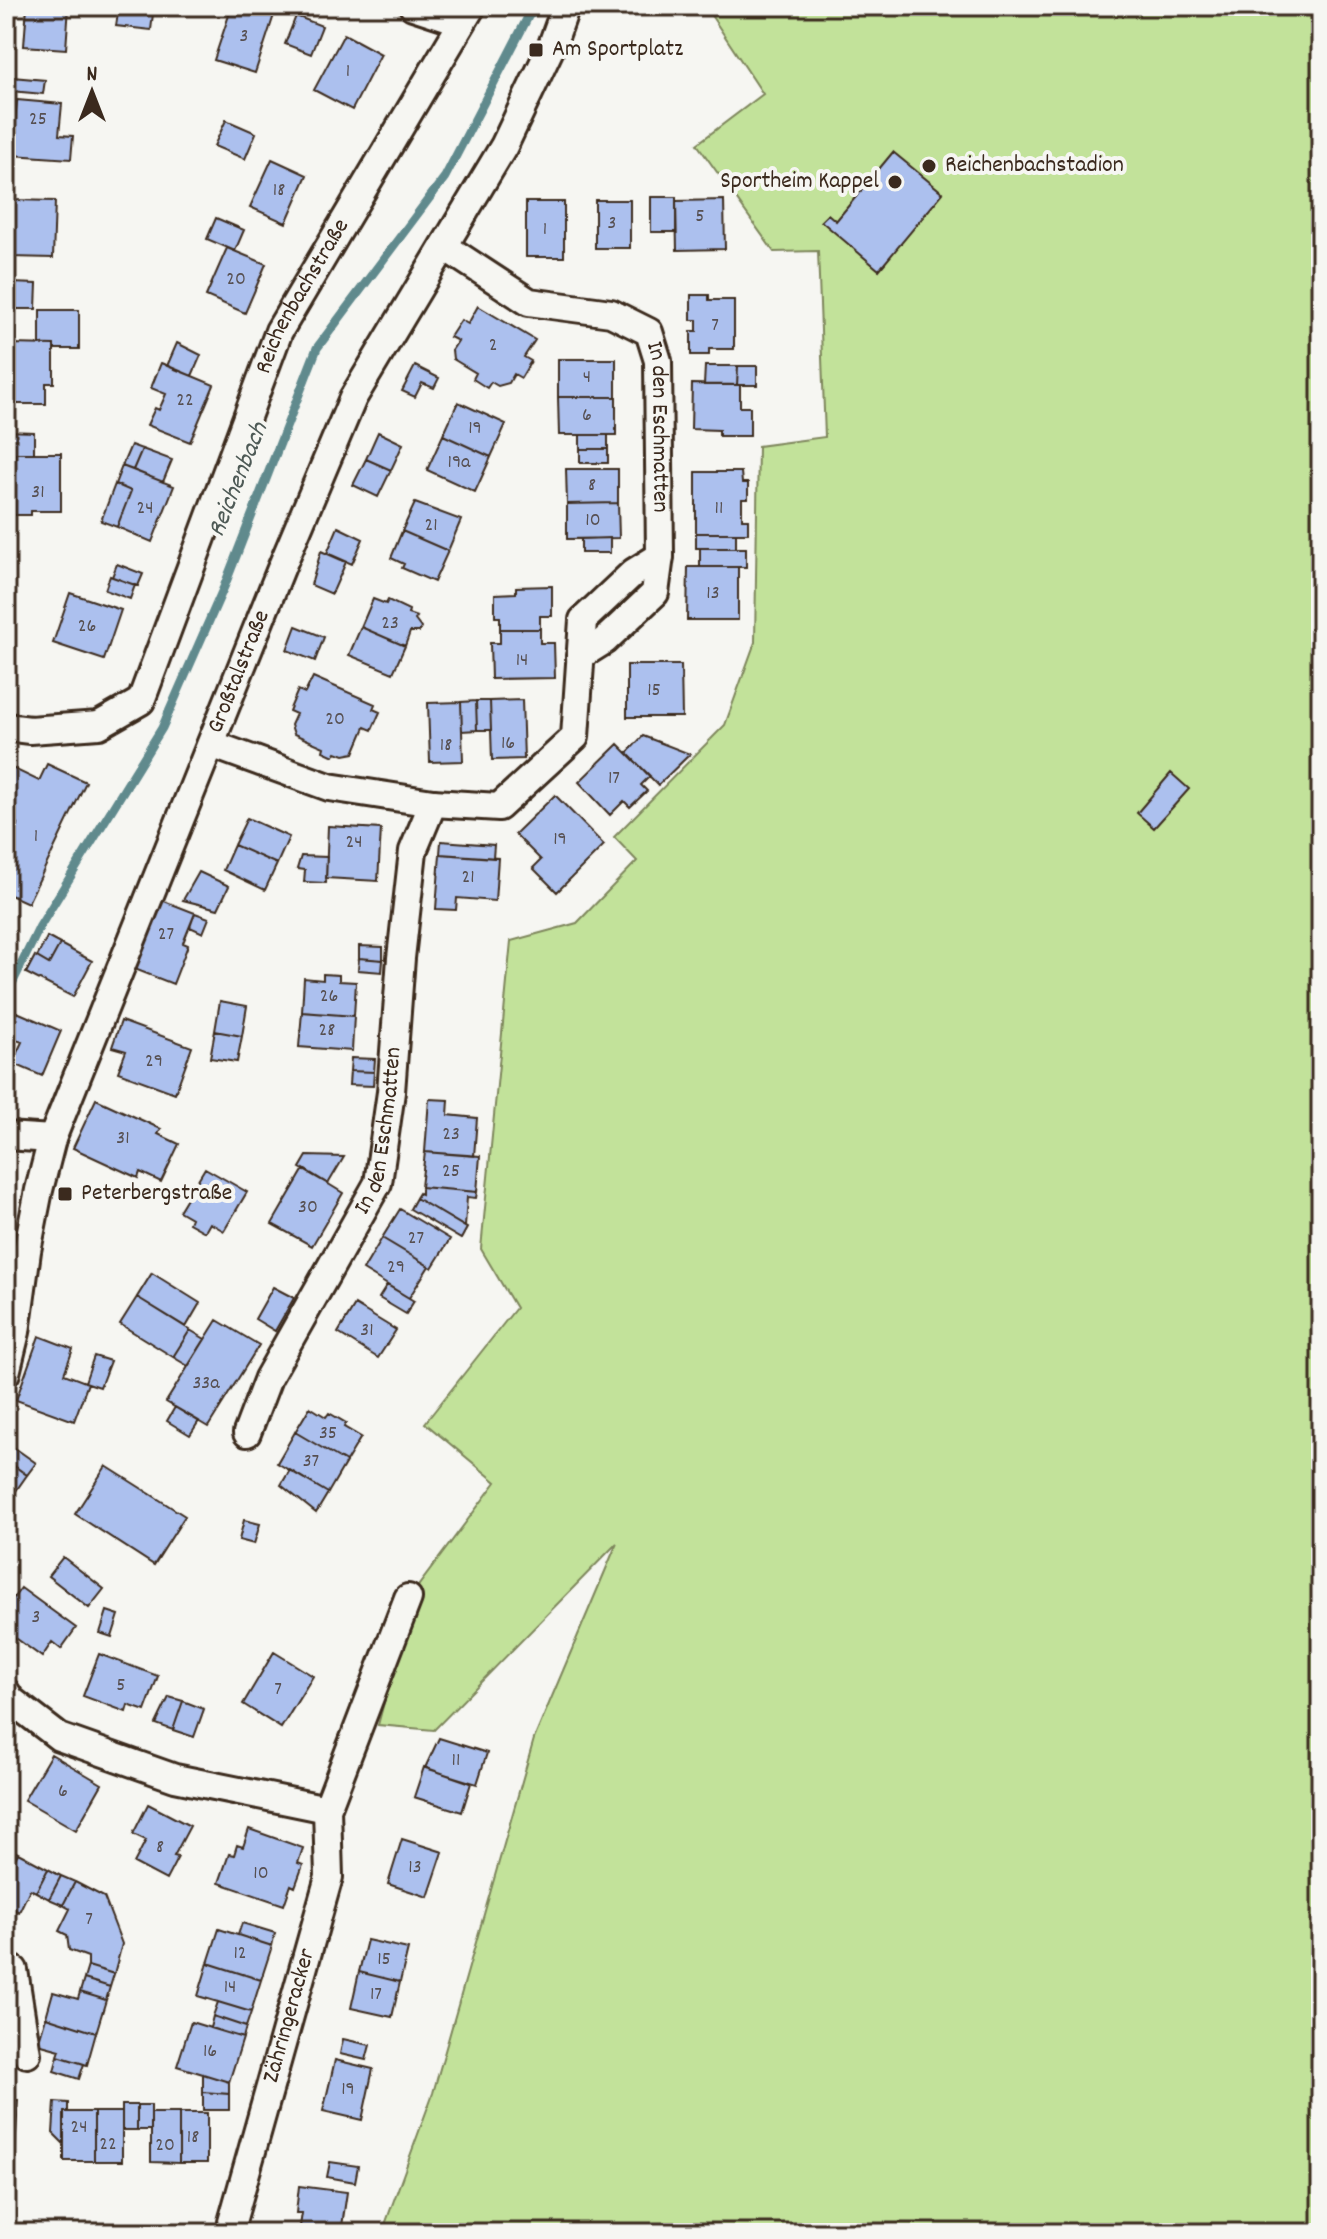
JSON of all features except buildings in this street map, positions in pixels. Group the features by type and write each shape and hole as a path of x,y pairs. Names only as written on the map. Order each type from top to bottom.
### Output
{"street":[{"path":"413,6 467,14"},
{"name":"Reichenbachstraße","path":"6,727 30,730 99,725 141,701 279,331 467,14"},
{"name":"Großtalstraße","path":"6,1373 16,1332 27,1251 52,1139 282,566 353,398 504,146 552,45 562,16"},
{"name":"In den Eschmatten","path":"211,744 329,787 433,803 499,807 575,737 580,656 604,641 655,593 660,556 658,361 649,332 611,313 529,302 445,247"},
{"name":"In den Eschmatten","path":"247,1433 268,1378 378,1183 391,1092 413,851 433,803"},
{"path":"13,1136 52,1139"},
{"name":"Zähringeracker","path":"232,2222 329,1877 327,1809 408,1598"},
{"path":"6,1692 11,1700 59,1737 175,1778 327,1809"},
{"path":"6,1968 14,1970 27,2054"}],"green space":[{"path":"705,6 1321,6 1321,2233 382,2233 433,2093 534,1739 617,1543 434,1730 378,1725 413,1593 496,1482 425,1423 516,1308 481,1249 511,941 577,923 637,861 614,837 725,725 755,642 758,446 825,437 818,251 774,252 697,144 763,94"}],"waterway":[{"name":"Reichenbach","path":"6,996 40,926 162,728 224,587 317,348 445,177 529,15 547,6"}],"place":[{"name":"Am Sportplatz","path":"536,50"},
{"name":"Reichenbachstadion","path":"929,166"},
{"name":"Sportheim Kappel","path":"895,182"},
{"name":"Peterbergstraße","path":"65,1194"}]}
